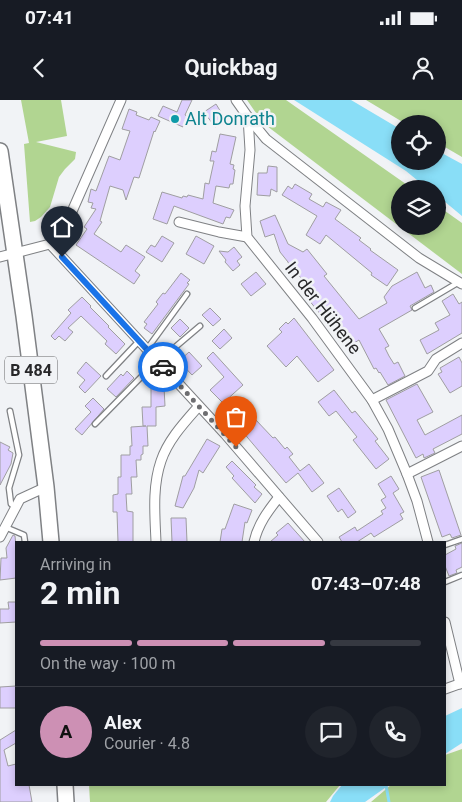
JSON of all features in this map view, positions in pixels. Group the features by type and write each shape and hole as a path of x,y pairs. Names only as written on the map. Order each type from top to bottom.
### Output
{"main road":[{"name":"B 484","path":"0,151 7,255 46,487 51,541"},
{"path":"65,786 66,802"}],"street":[{"path":"7,255 50,244 58,237 70,216 121,100"},
{"path":"236,100 266,139 419,258 461,283"},
{"path":"179,222 247,237 245,206 250,150 248,117"},
{"name":"In der Hühene","path":"247,237 312,318 372,400 388,429 407,474 417,501 428,541"},
{"path":"50,244 158,361 317,541"},
{"path":"372,400 428,371 436,359 462,343"},
{"path":"156,541 154,498 160,462 171,441 198,407"},
{"path":"407,474 462,446"},
{"path":"0,537 20,498 46,487"},
{"path":"254,541 264,516 279,497"},
{"path":"446,626 461,683 446,689"}],"lane":[{"path":"415,308 461,283"},
{"path":"147,349 187,294"},
{"path":"96,424 146,371 200,326"},
{"path":"106,376 139,340"},
{"path":"10,411 19,455 9,488 11,504 16,507"},
{"path":"5,527 24,535 25,541"},
{"path":"446,545 462,539"},
{"path":"446,582 462,575"}],"green space":[{"path":"21,100 61,100 67,136 36,142 76,152 75,159 59,177 50,207 41,217 30,222 24,144 29,143"},
{"path":"247,100 286,100 400,180 391,180 391,220 263,123"},
{"path":"366,100 462,100 462,157 446,148 446,115 391,115"},
{"path":"446,212 462,223 462,274 411,235 446,235"},
{"path":"462,749 462,802 371,802 390,786 446,786 446,755"},
{"path":"89,786 339,786 326,802 90,802"}],"water":[{"path":"294,100 351,100 391,124 391,161"},
{"path":"446,155 462,164 462,216 446,203 446,180 417,180 404,170 446,170"},
{"path":"462,708 462,743 446,753 446,716"},
{"path":"341,786 388,786 365,802 330,802"}],"building":[{"name":"Alt Donrath","path":"182,100 192,100 185,115 187,116 183,127 158,116 163,106 177,112"},
{"path":"216,104 227,122 215,127 204,112"},
{"path":"129,109 137,112 136,115 149,120 151,117 160,121 154,131 139,178 134,177 126,200 123,190 110,186 100,221 102,222 94,234 121,252 126,245 145,257 135,271 140,275 134,284 76,245 87,229 84,227 96,209 91,208 93,203 88,202 91,189 96,191 109,156 120,160 130,131 122,129"},
{"path":"220,134 236,137 230,164 234,165 233,169 235,170 233,184 230,184 229,188 216,186 213,203 234,210 230,218 226,217 223,224 174,206 167,224 153,219 162,192 182,198 188,195 203,199 205,183 209,184 214,161 210,161 212,151 216,152"},
{"path":"268,166 277,167 277,192 271,189 270,196 257,195 258,173 267,173"},
{"path":"295,184 312,194 309,199 323,207 326,202 341,210 335,219 361,238 359,240 370,250 398,270 387,286 371,275 372,273 326,235 320,244 306,235 317,216 282,195 288,186 292,189"},
{"path":"275,215 288,244 303,252 307,249 327,274 324,276 359,319 387,303 384,297 392,286 417,272 425,288 431,285 434,292 410,306 412,310 379,329 389,346 385,348 389,356 394,364 398,362 405,376 388,385 380,372 376,368 374,369 359,340 349,346 339,329 335,332 308,299 313,294 280,252 274,234 265,237 260,221"},
{"path":"162,236 174,243 162,262 146,252 151,245 155,247"},
{"path":"196,236 214,246 204,264 186,254"},
{"path":"234,247 242,257 237,261 240,265 233,271 219,251 228,252"},
{"path":"256,272 266,284 251,296 241,284"},
{"path":"181,273 190,280 187,283 189,284 152,334 144,328 147,324 144,322 158,304 156,302 159,298 163,293 165,294"},
{"path":"453,294 459,304 462,302 462,333 427,354 420,340 439,330 435,323 450,315 442,301"},
{"path":"82,297 125,344 116,354 105,344 107,341 81,316 68,328 73,332 65,341 59,336 55,340 51,336 71,313 68,310"},
{"path":"210,308 221,319 213,326 202,315"},
{"path":"294,318 334,370 318,382 297,356 286,367 267,346 282,332 279,329 286,322 288,324"},
{"path":"180,319 189,328 180,337 171,328"},
{"path":"224,329 232,338 220,349 212,341"},
{"path":"189,352 202,366 192,375 179,361"},
{"path":"213,352 243,385 223,403 210,390 224,377 207,358"},
{"path":"459,357 462,363 462,386 450,393 438,374 442,372 440,368"},
{"path":"86,362 101,376 85,393 79,387 85,380 77,373"},
{"path":"127,371 134,378 116,397 107,389 121,374 123,376"},
{"path":"151,373 164,387 165,406 156,407 156,426 147,426 148,446 143,446 141,460 136,460 137,477 131,477 132,494 126,494 127,511 133,512 133,541 118,541 117,512 113,512 113,495 118,494 118,477 121,477 121,455 130,455 130,446 132,446 131,427 146,426 143,426 142,407 151,407 151,387 145,379"},
{"path":"417,384 433,412 417,420 425,435 462,415 462,434 433,449 435,453 424,458 423,454 416,458 386,400"},
{"path":"334,390 352,413 355,411 378,439 375,441 389,459 376,469 353,440 357,437 336,411 329,416 318,402"},
{"path":"93,398 104,409 82,435 75,429 91,412 85,406"},
{"path":"255,419 285,449 287,447 293,454 289,457 300,471 309,464 324,483 312,492 298,473 286,483 242,431"},
{"path":"207,439 220,446 203,473 199,470 194,488 183,508 175,506 183,476 185,476"},
{"path":"0,442 10,447 8,450 13,453 11,464 0,485"},
{"path":"232,461 256,485 254,487 262,494 255,503 232,478 234,476 226,467"},
{"path":"439,470 461,535 452,538 450,534 442,537 421,477"},
{"path":"391,476 399,489 393,493 404,512 400,514 403,519 374,537 371,533 359,541 341,541 339,537 355,527 357,531 383,514 381,511 386,508 381,500 386,497 378,484"},
{"path":"339,488 356,512 348,518 342,509 338,512 327,496"},
{"path":"234,504 252,510 247,523 245,522 242,541 220,541 222,529 225,529"},
{"path":"171,518 186,518 187,541 172,541"},
{"path":"288,523 304,541 271,541 278,535 276,533"},
{"path":"13,535 15,536 15,578 0,580 1,558 7,558 6,548"},
{"path":"462,543 462,567 456,570 457,573 449,576 446,568 446,554 456,549 455,546"},
{"path":"8,602 15,602 15,622 0,623 0,609 9,609"},
{"path":"15,686 15,708 0,708 0,687"},
{"path":"15,731 15,744 4,750 8,766 15,764 15,786 29,786 32,802 0,802 0,740"}],"waterway":[{"path":"386,786 389,802"}],"way so far":[{"path":"163,367 236,447"}],"place":[{"name":"Alt Donrath","path":"175,119"}],"route":[{"path":"62,257 163,367"}]}
